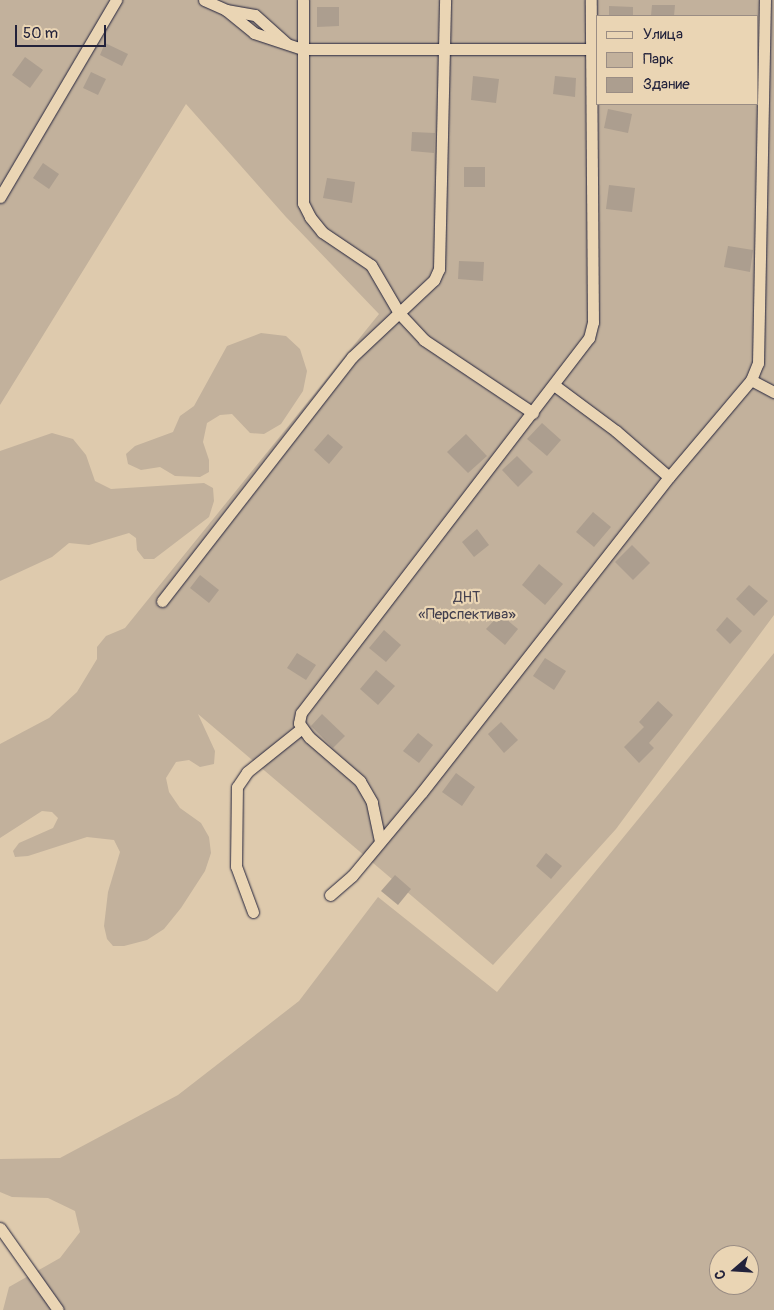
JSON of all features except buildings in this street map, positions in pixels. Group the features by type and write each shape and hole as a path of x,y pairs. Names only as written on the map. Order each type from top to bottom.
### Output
{"street":[{"path":"0,197 116,0"},
{"path":"204,0 226,10 254,33 302,49 594,49"},
{"path":"303,0 303,203 322,232 353,250 371,265 399,313 424,340 533,413"},
{"path":"162,601 352,357 434,280 439,270 445,0"},
{"path":"380,841 372,802 360,781 309,737 300,723 301,712 589,338 593,322 594,49 591,0"},
{"path":"330,895 352,876 422,792 669,477 751,380 758,363 766,50 765,0"},
{"path":"751,380 774,392"},
{"path":"554,385 616,431 669,477"},
{"path":"253,912 236,866 237,787 247,772 302,728"},
{"path":"0,1228 58,1310"}],"green space":[{"name":"ДНТ «Перспектива»","path":"0,0 774,0 774,615 616,829 493,965 198,714 215,751 214,764 200,767 189,760 176,762 166,778 169,792 180,808 201,823 209,837 211,853 205,871 181,908 164,929 147,940 124,946 113,946 107,939 104,926 108,892 120,852 114,840 87,837 28,856 15,857 13,851 19,843 53,828 58,818 52,812 42,811 0,838 0,744 49,718 77,692 97,659 97,647 106,636 125,628 379,314 286,217 186,104 0,405"},
{"path":"261,333 286,336 300,349 307,371 303,391 281,424 264,434 250,433 232,414 220,415 207,423 203,442 209,460 209,472 200,477 175,476 160,467 141,470 128,464 126,454 135,446 173,432 180,416 194,406 227,346"},
{"path":"52,433 73,439 86,455 95,481 111,489 204,483 213,488 214,501 209,517 154,559 144,559 137,550 136,538 129,533 89,545 69,543 52,557 0,581 0,451"},
{"path":"774,653 774,1310 3,1310 9,1287 60,1258 80,1232 75,1211 48,1198 12,1197 0,1192 0,1159 60,1158 178,1095 299,1001 378,897 497,992"}]}
